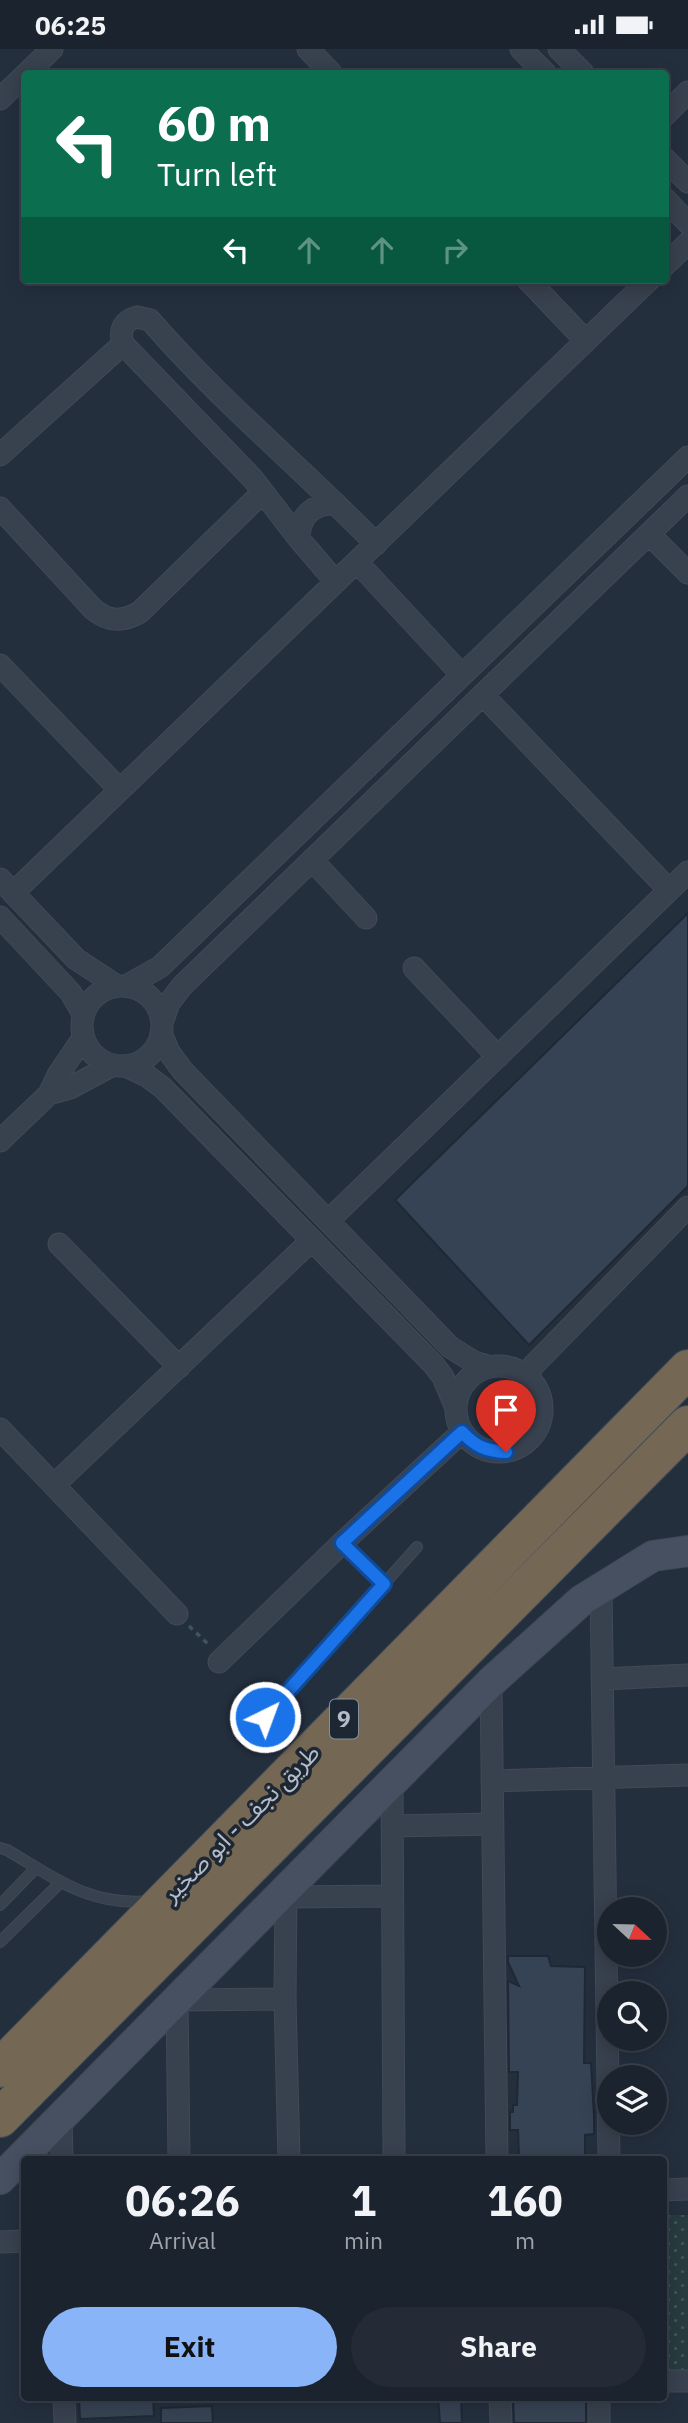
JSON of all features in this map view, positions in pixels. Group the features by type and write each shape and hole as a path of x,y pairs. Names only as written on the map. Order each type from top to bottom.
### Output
{"highway":[{"name":"طريق نجف - ابو صخير","path":"0,2068 688,1369"},
{"name":"طريق نجف - ابو صخير","path":"0,2118 688,1425"}],"main road":[{"path":"22,2156 286,1893 491,1682 582,1600 653,1556 688,1551"},
{"path":"0,2179 21,2157"}],"street":[{"path":"31,70 52,49"},
{"path":"308,49 328,70"},
{"path":"521,49 541,70"},
{"path":"559,49 580,70"},
{"path":"0,99 21,80"},
{"path":"669,111 688,92"},
{"path":"669,163 688,182"},
{"path":"669,203 688,223"},
{"path":"669,261 688,243"},
{"path":"532,284 586,341"},
{"path":"488,1366 468,1359 450,1347 182,1070 169,1052 154,1003 145,994 121,986 76,959 7,886 120,790 645,284"},
{"path":"336,582 263,492 123,344 121,330 130,319 136,317 150,320 279,453 376,544"},
{"path":"0,455 123,344"},
{"path":"456,1408 443,1377 433,1364 163,1088 147,1076 98,1060 83,1038 83,1014 96,995 160,967 688,457"},
{"path":"0,507 99,615 116,620 132,617 140,612 263,492"},
{"path":"48,1094 70,1088 119,1066 141,1062 151,1054 169,1003 182,986 688,496"},
{"path":"299,539 301,523 311,510 318,505 336,504"},
{"path":"649,534 688,573"},
{"path":"357,562 462,675"},
{"path":"0,665 120,790"},
{"path":"483,695 669,890"},
{"path":"312,860 366,918"},
{"path":"328,1221 688,872"},
{"path":"0,917 71,993 83,1014"},
{"path":"414,968 498,1057"},
{"path":"0,1141 48,1094 83,1038"},
{"path":"526,1374 688,1207"},
{"path":"54,1485 312,1240"},
{"path":"59,1244 179,1367"},
{"path":"488,1366 514,1367 526,1374 537,1386 542,1402 542,1419 534,1435 522,1446 506,1452 489,1451 474,1444 462,1432 457,1420 458,1394 465,1382 475,1372 488,1366"},
{"path":"0,1429 177,1614"},
{"path":"221,1660 462,1432"},
{"path":"601,1588 609,2156"},
{"path":"602,1679 688,1675"},
{"path":"491,1682 497,2156"},
{"path":"492,1781 688,1775"},
{"path":"392,1781 394,2156"},
{"path":"392,1826 493,1824"},
{"path":"289,2156 285,1999 286,1893 392,1896"},
{"path":"179,2156 177,2000 285,1999"},
{"path":"61,2115 62,2156"},
{"path":"667,2190 688,2189"},
{"path":"0,2242 21,2241"},
{"path":"667,2381 688,2381"},
{"path":"64,2401 65,2423"},
{"path":"500,2401 501,2423"},
{"path":"599,2401 599,2423"}],"lane":[{"path":"342,1543 384,1584"},
{"path":"248,1736 417,1547"},
{"path":"0,1848 81,1893 108,1900 132,1902 166,1899"},
{"path":"0,1905 36,1868"},
{"path":"0,1942 60,1883"}],"path":[{"path":"177,1614 221,1660"}],"green space":[{"path":"667,2215 688,2215 688,2375 667,2376"}],"building":[{"path":"688,913 688,1186 529,1345 395,1200"},
{"path":"508,1956 548,1956 551,1966 585,1967 584,2063 591,2063 594,2134 585,2135 585,2156 519,2156 518,2130 510,2130 510,2112 513,2112 513,2105 517,2105 518,2072 509,2072 508,1981 519,1986"},
{"path":"79,2401 153,2401 154,2416 80,2419"},
{"path":"438,2401 461,2401 462,2423 440,2423"},
{"path":"513,2401 586,2401 586,2423 514,2423"},
{"path":"212,2406 213,2423 161,2423 161,2408"}],"route":[{"path":"265,1717 384,1584 342,1543 462,1432 474,1444 489,1451 506,1452"}]}
